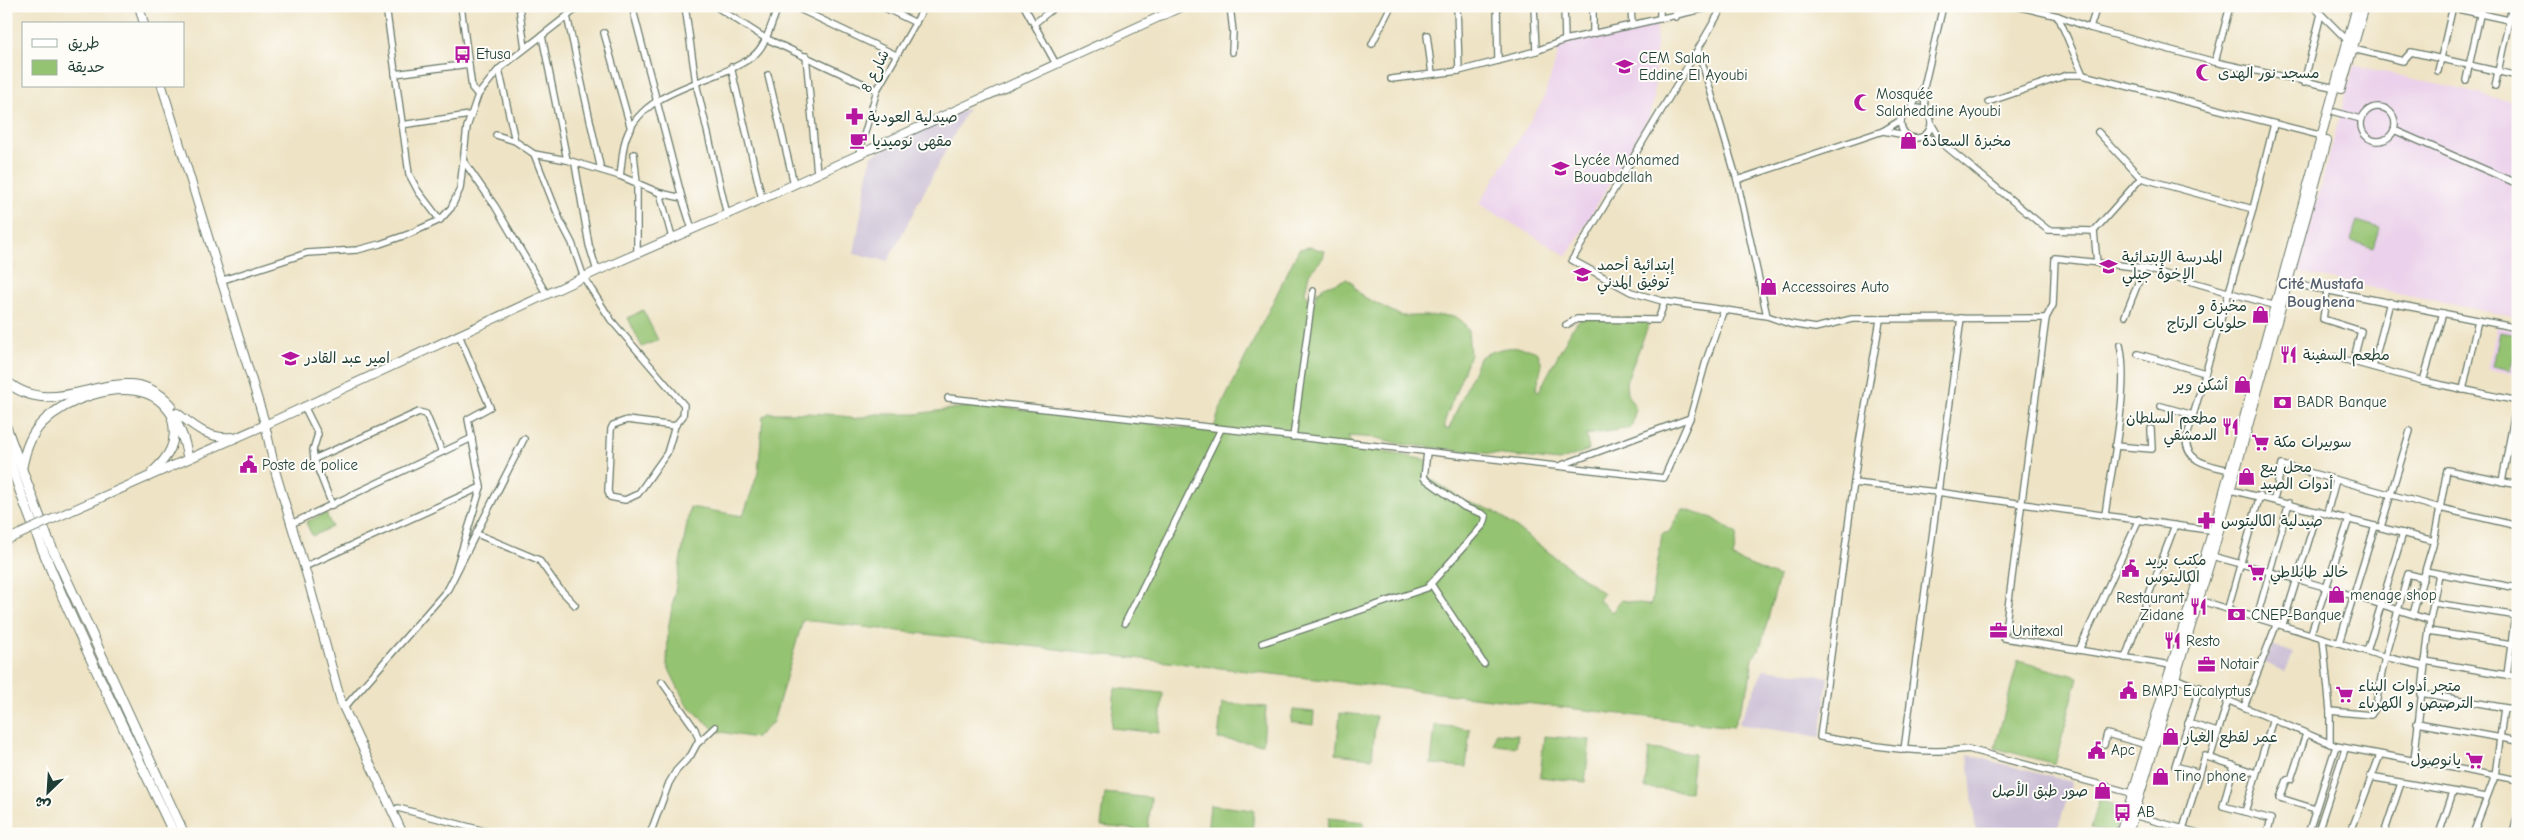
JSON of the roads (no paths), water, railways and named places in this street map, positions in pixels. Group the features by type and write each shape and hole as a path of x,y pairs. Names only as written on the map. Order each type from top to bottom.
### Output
{"highway":[{"path":"6,381 26,394 58,398 105,386 140,385 163,396 174,412 192,456"},
{"path":"21,470 27,446 41,424 54,412 79,400 106,392 126,390 146,393 174,412"},
{"path":"6,427 48,539 184,834"},
{"path":"6,450 54,577 174,834"},
{"path":"6,478 20,491"}],"main road":[{"path":"139,6 143,22"},
{"path":"6,540 265,425 597,271 762,199 1183,6"},
{"path":"2120,834 2175,678 2212,556 2215,531 2229,470 2276,306 2286,283 2335,112 2347,40 2358,6"},
{"path":"2128,834 2133,815 2135,794 2147,745 2215,531 2231,490 2323,136 2353,49 2365,6"},
{"path":"163,88 265,425 276,474 344,708 403,834"},
{"path":"174,412 208,434 223,438 236,437"},
{"path":"142,479 165,460 173,446 174,412"}],"street":[{"path":"386,6 409,174 418,191 440,220"},
{"path":"461,6 472,88 478,95"},
{"path":"519,6 525,48"},
{"path":"220,281 307,253 357,250 380,244 440,220 455,200 463,178 465,144 470,115 478,95 499,69 580,6"},
{"path":"632,6 682,198 692,229"},
{"path":"685,6 696,83 726,215"},
{"path":"715,6 765,38 877,90"},
{"path":"620,176 626,138 641,115 657,102 752,57 765,38 779,6"},
{"path":"793,6 896,55"},
{"path":"881,6 916,23"},
{"name":"شارع 8","path":"859,153 877,90 925,6"},
{"path":"1024,6 1056,64"},
{"path":"1035,23 1056,6"},
{"path":"1230,6 1233,32 1232,52"},
{"path":"1372,44 1391,6"},
{"path":"1457,6 1459,71"},
{"path":"1497,6 1498,61"},
{"path":"1534,6 1536,51"},
{"path":"1564,6 1564,40"},
{"path":"1593,6 1593,34"},
{"path":"1631,6 1632,25"},
{"path":"1660,6 1660,19"},
{"path":"1676,17 1677,6"},
{"path":"1391,79 1459,71 1536,51 1564,40 1676,17 1716,6"},
{"path":"1723,6 1572,260 1631,292 1665,301 1767,316 1790,324 1814,328 1852,319 2046,318"},
{"path":"1943,6 1924,87 1925,110 1931,117 1932,125 1944,144"},
{"path":"2016,6 2058,16 2090,28 2215,62 2338,89"},
{"path":"2090,28 2097,6"},
{"path":"2215,62 2230,6"},
{"path":"2313,6 2347,40"},
{"path":"2466,80 2482,6"},
{"path":"2495,86 2512,6"},
{"path":"2438,71 2453,7 2518,22"},
{"path":"2304,83 2322,14"},
{"path":"567,16 601,170"},
{"path":"2058,16 2083,75"},
{"path":"604,34 631,129"},
{"path":"1427,35 1432,74"},
{"path":"542,36 567,160"},
{"path":"1698,49 1737,180 1767,316"},
{"path":"2353,49 2403,61 2411,52 2518,76"},
{"path":"806,56 817,173"},
{"path":"395,74 469,64"},
{"path":"731,67 762,199"},
{"path":"499,69 515,141"},
{"path":"768,75 794,184"},
{"path":"1988,102 2067,75 2083,75 2323,136"},
{"path":"1737,180 1883,132 1901,120 1924,87"},
{"path":"2380,106 2391,112 2394,118 2394,130 2383,140 2371,140 2362,131 2361,119 2368,109 2380,106"},
{"path":"1911,108 1925,110"},
{"path":"2335,112 2361,119"},
{"path":"401,125 470,115"},
{"path":"1901,120 1902,128 1906,135"},
{"path":"2229,470 2201,462 2192,457 2187,449 2186,440 2227,292 2253,209 2274,124"},
{"path":"1925,136 1932,125"},
{"path":"2394,130 2518,184"},
{"path":"1883,132 1917,138 1925,136 1944,144 2048,230 2094,231"},
{"path":"2098,132 2141,178 2253,209"},
{"path":"496,135 515,141 534,154 567,160 601,170 660,193 682,198"},
{"path":"534,154 560,220 572,243 584,278 611,320 682,401 685,409 683,416 675,426 667,453 638,494 626,500 610,497 608,491 611,429 613,425 627,420 675,426"},
{"path":"634,154 637,183 637,254"},
{"path":"465,162 495,206 547,295"},
{"path":"576,164 589,245 597,271"},
{"path":"2097,264 2094,231 2141,178"},
{"path":"660,193 672,238"},
{"path":"2171,665 2004,638 2046,318 2053,305 2055,258 2144,268 2276,306"},
{"path":"2125,316 2144,268"},
{"path":"2286,283 2518,328"},
{"path":"1293,437 1313,291"},
{"path":"2327,291 2323,319 2361,331 2353,362"},
{"path":"1566,325 1577,319 1658,320 1665,301"},
{"path":"2372,368 2390,302"},
{"path":"948,398 1664,478 1690,418 1706,361 1724,309"},
{"path":"2422,381 2443,313"},
{"path":"1904,750 1961,318"},
{"path":"1880,320 1854,483 1820,737 1904,750 1944,752 1968,749 2135,794"},
{"path":"2463,390 2478,320"},
{"path":"452,581 481,487 468,419 490,407 459,335"},
{"path":"2105,515 2124,360 2120,345"},
{"path":"2138,354 2205,373"},
{"path":"2336,357 2422,381 2517,401 2502,482"},
{"path":"304,406 318,434 313,450 314,459 332,505"},
{"path":"2161,406 2193,416"},
{"path":"314,459 418,412 426,414 442,452"},
{"path":"1557,466 1690,418"},
{"path":"1125,623 1221,429"},
{"path":"2114,446 2152,450 2151,430"},
{"path":"2338,643 2390,495 2410,430"},
{"path":"291,524 472,438"},
{"path":"344,708 435,606 452,581 524,439"},
{"path":"1262,643 1427,588 1484,524 1486,518 1483,514 1464,507 1424,478 1427,452"},
{"path":"2274,499 2282,465 2440,508 2518,526"},
{"path":"2413,614 2434,541 2447,470 2518,485"},
{"path":"2328,513 2336,480"},
{"path":"1854,483 2021,503 2215,531"},
{"path":"304,567 481,487"},
{"path":"2231,490 2274,499 2434,541"},
{"path":"2228,608 2260,496"},
{"path":"2257,617 2289,503"},
{"path":"2244,707 2298,579 2318,511"},
{"path":"2079,650 2138,519"},
{"path":"2311,633 2349,519"},
{"path":"2125,658 2175,525"},
{"path":"2367,651 2403,533"},
{"path":"477,534 539,560 559,588 575,605"},
{"path":"2212,556 2298,579 2430,620"},
{"path":"2425,571 2518,587"},
{"path":"2330,711 2371,715 2375,710 2385,657 2408,574 2424,578"},
{"path":"2414,761 2430,620 2439,574"},
{"path":"1431,584 1484,664"},
{"path":"2198,600 2385,657 2518,677"},
{"path":"2434,603 2516,615 2510,644 2507,675"},
{"path":"2429,632 2518,645"},
{"path":"2308,834 2333,745 2323,638"},
{"path":"2175,678 2345,749 2518,780"},
{"path":"662,682 696,729 698,740 696,744"},
{"path":"2200,687 2175,766 2200,773"},
{"path":"2422,693 2518,710"},
{"path":"2210,758 2228,700"},
{"path":"2473,834 2495,776 2504,708"},
{"path":"2245,812 2273,720"},
{"path":"2188,723 2217,732"},
{"path":"2418,723 2518,741"},
{"path":"650,834 672,777 696,744 715,727"},
{"path":"2104,745 2107,734 2147,745"},
{"path":"2306,734 2291,779 2286,780 2280,798 2315,809"},
{"path":"2333,834 2318,832 2345,749"},
{"path":"2350,834 2370,777 2380,755"},
{"path":"2183,829 2205,756 2256,773"},
{"path":"2234,766 2223,806 2271,819 2267,834"},
{"path":"2370,777 2486,797"},
{"path":"2384,834 2401,782"},
{"path":"2439,834 2453,792"},
{"path":"393,811 398,808 496,834"},
{"path":"2513,834 2518,814"},
{"path":"2133,815 2202,834"}],"place":[{"name":"Etusa","path":"462,54"},
{"name":"CEM Salah Eddine El Ayoubi","path":"1625,67"},
{"name":"مسجد نور الهدى","path":"2204,73"},
{"name":"Mosquée Salaheddine Ayoubi","path":"1862,103"},
{"name":"صيدلية العودية","path":"854,117"},
{"name":"مقهى نوميديا","path":"858,141"},
{"name":"مخبزة السعادة","path":"1908,141"},
{"name":"Lycée Mohamed Bouabdellah","path":"1560,169"},
{"name":"المدرسة الإبتدائية الإخوة جيلي","path":"2108,266"},
{"name":"إبتدائية أحمد توفيق المدني","path":"1583,274"},
{"name":"Accessoires Auto","path":"1768,287"},
{"name":"مخبزة و حلويات الرتاج","path":"2261,315"},
{"name":"مطعم السفينة","path":"2289,355"},
{"name":"امير عبد القادر","path":"291,358"},
{"name":"أشكن وير","path":"2242,385"},
{"name":"BADR Banque","path":"2283,402"},
{"name":"مطعم السلطان الدمشقي","path":"2231,427"},
{"name":"سوبيرات مكة","path":"2260,442"},
{"name":"Poste de police","path":"248,465"},
{"name":"محل بيع أدوات الصيد","path":"2246,476"},
{"name":"صيدلية الكاليتوس","path":"2207,521"},
{"name":"مكتب بريد الكاليتوس","path":"2131,569"},
{"name":"خالد طابلاطي","path":"2256,572"},
{"name":"menage shop","path":"2336,595"},
{"name":"Restaurant Zidane","path":"2198,607"},
{"name":"CNEP-Banque","path":"2237,615"},
{"name":"Unitexal","path":"1998,631"},
{"name":"Resto","path":"2172,641"},
{"name":"Notair","path":"2206,664"},
{"name":"BMPJ Eucalyptus","path":"2128,691"},
{"name":"متجر أدوات البناء الترصيص و الكهرباء","path":"2344,695"},
{"name":"عمر لقطع الغيار","path":"2170,737"},
{"name":"Apc","path":"2097,750"},
{"name":"يانوصول","path":"2475,760"},
{"name":"Tino phone","path":"2160,776"},
{"name":"صور طبق الأصل","path":"2102,791"},
{"name":"AB","path":"2123,812"}],"district":[{"name":"Cité Mustafa Boughena","path":"2321,292"}]}
